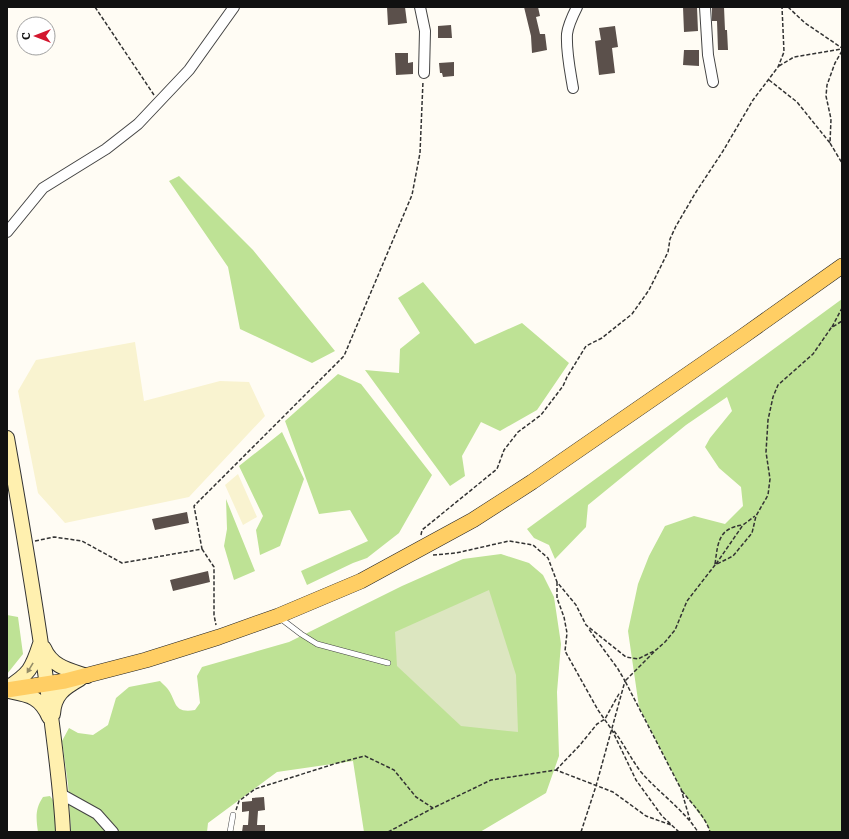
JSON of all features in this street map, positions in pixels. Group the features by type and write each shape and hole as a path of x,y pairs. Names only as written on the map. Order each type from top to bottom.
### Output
{"main road":[{"path":"7,690 87,676 146,660 219,637 278,616 325,597 361,580 418,551 473,520 532,482 842,266"}],"street":[{"path":"7,232 43,188 106,149 138,124 189,70 234,7"},
{"path":"420,7 425,31 424,73"},
{"path":"573,88 568,61 567,34 577,7"},
{"path":"705,7 708,55 713,82"},
{"path":"7,438 26,543 41,639 61,794 63,832"},
{"path":"41,639 46,653 58,666 87,676"},
{"path":"7,690 27,674 32,666 41,639"},
{"path":"52,724 53,709 60,693 66,687 87,676"},
{"path":"7,690 28,695 38,701 46,710 52,724"},
{"path":"61,794 97,814 114,832"}],"lane":[{"path":"278,616 301,634 317,644 388,663"},
{"path":"230,832 233,815"}],"path":[{"path":"95,7 159,102"},
{"path":"690,820 680,789 625,681 586,625 576,606 557,582 548,558 533,545 509,541 456,553 434,555 418,551 422,530 497,469 504,450 518,432 541,415 563,386 586,346 602,338 632,314 649,290 668,252 670,239 676,226 753,100 778,67 784,52 782,7"},
{"path":"788,7 805,23 842,49"},
{"path":"778,67 794,57 842,49"},
{"path":"830,143 832,119 826,96 827,85 842,49"},
{"path":"219,637 214,615 214,567 202,549 194,506 344,356 412,195 420,153 424,73"},
{"path":"768,80 797,102 830,143 842,163"},
{"path":"715,565 733,556 752,532 756,516 768,495 770,480 766,452 768,420 773,397 778,385 813,354 831,328 842,308"},
{"path":"831,328 842,321"},
{"path":"581,832 596,786 625,681 665,642 674,630 687,601 743,526 756,516"},
{"path":"715,565 717,549 721,536 733,526 743,526"},
{"path":"26,543 54,537 82,541 122,563 202,549"},
{"path":"557,582 557,598 564,617 567,633 565,651 598,710 612,730 636,780 662,816 679,832"},
{"path":"586,625 626,657 638,659 656,650 665,642"},
{"path":"556,770 580,745 597,724 605,719 622,689"},
{"path":"612,730 622,741 641,772 690,820 698,832"},
{"path":"233,815 239,801 255,789 334,764 365,756 394,770 416,797 434,808"},
{"path":"388,832 491,780 556,770 612,792 646,816 672,825"},
{"path":"680,789 700,813 709,827 710,832"}],"shaded area":[{"path":"135,342 144,401 220,381 249,382 265,416 189,497 65,523 38,493 18,391 36,360"},
{"path":"238,474 257,517 243,525 225,485"}],"green space":[{"path":"179,176 253,250 335,351 312,363 240,329 228,267 169,181"},
{"path":"423,282 475,344 522,323 569,363 537,410 500,431 481,422 462,456 465,476 450,486 365,370 399,373 400,349 420,333 398,298"},
{"path":"842,299 842,832 709,832 709,827 681,789 639,707 628,631 638,584 649,556 665,526 694,516 725,524 743,506 741,487 719,468 705,447 710,438 732,411 727,397 686,425 588,505 586,527 555,559 549,545 534,538 527,529"},
{"path":"338,374 361,384 432,475 399,533 367,558 307,585 301,571 368,541 350,510 319,514 285,421"},
{"path":"282,432 304,479 280,546 260,555 256,530 263,516 239,466"},
{"path":"226,499 255,571 234,580 224,546 227,529"},
{"path":"501,554 529,563 543,575 554,597 561,644 557,692 559,756 546,793 480,832 364,832 353,761 277,772 208,823 207,832 71,832 68,784 62,741 69,728 78,733 93,735 108,725 116,698 129,687 160,681 167,688 179,708 188,711 195,710 200,703 197,676 202,667 289,642 402,586 463,559"},
{"path":"489,590 516,675 518,732 461,726 397,666 395,632"},
{"path":"7,615 18,617 23,654 7,674"},
{"path":"50,796 55,803 57,832 38,832 37,810 43,797"}],"building":[{"path":"387,7 405,7 407,23 388,25"},
{"path":"524,7 538,7 540,16 536,17 540,34 545,34 547,50 532,53 531,36"},
{"path":"683,7 697,7 698,31 684,32"},
{"path":"712,7 724,7 728,50 718,50 717,21 712,21"},
{"path":"451,25 452,38 438,38 438,26"},
{"path":"615,26 618,47 612,48 615,73 599,75 595,41 601,40 599,28"},
{"path":"684,50 699,50 699,66 683,65"},
{"path":"395,53 408,53 408,63 413,62 413,74 396,75"},
{"path":"454,62 454,76 443,77 442,73 440,73 439,63"},
{"path":"187,512 189,523 155,530 152,519"},
{"path":"208,571 210,582 173,591 170,580"},
{"path":"264,797 265,810 258,811 257,825 265,825 265,832 242,832 243,825 248,825 249,811 242,812 242,802 252,801 252,798"}]}
